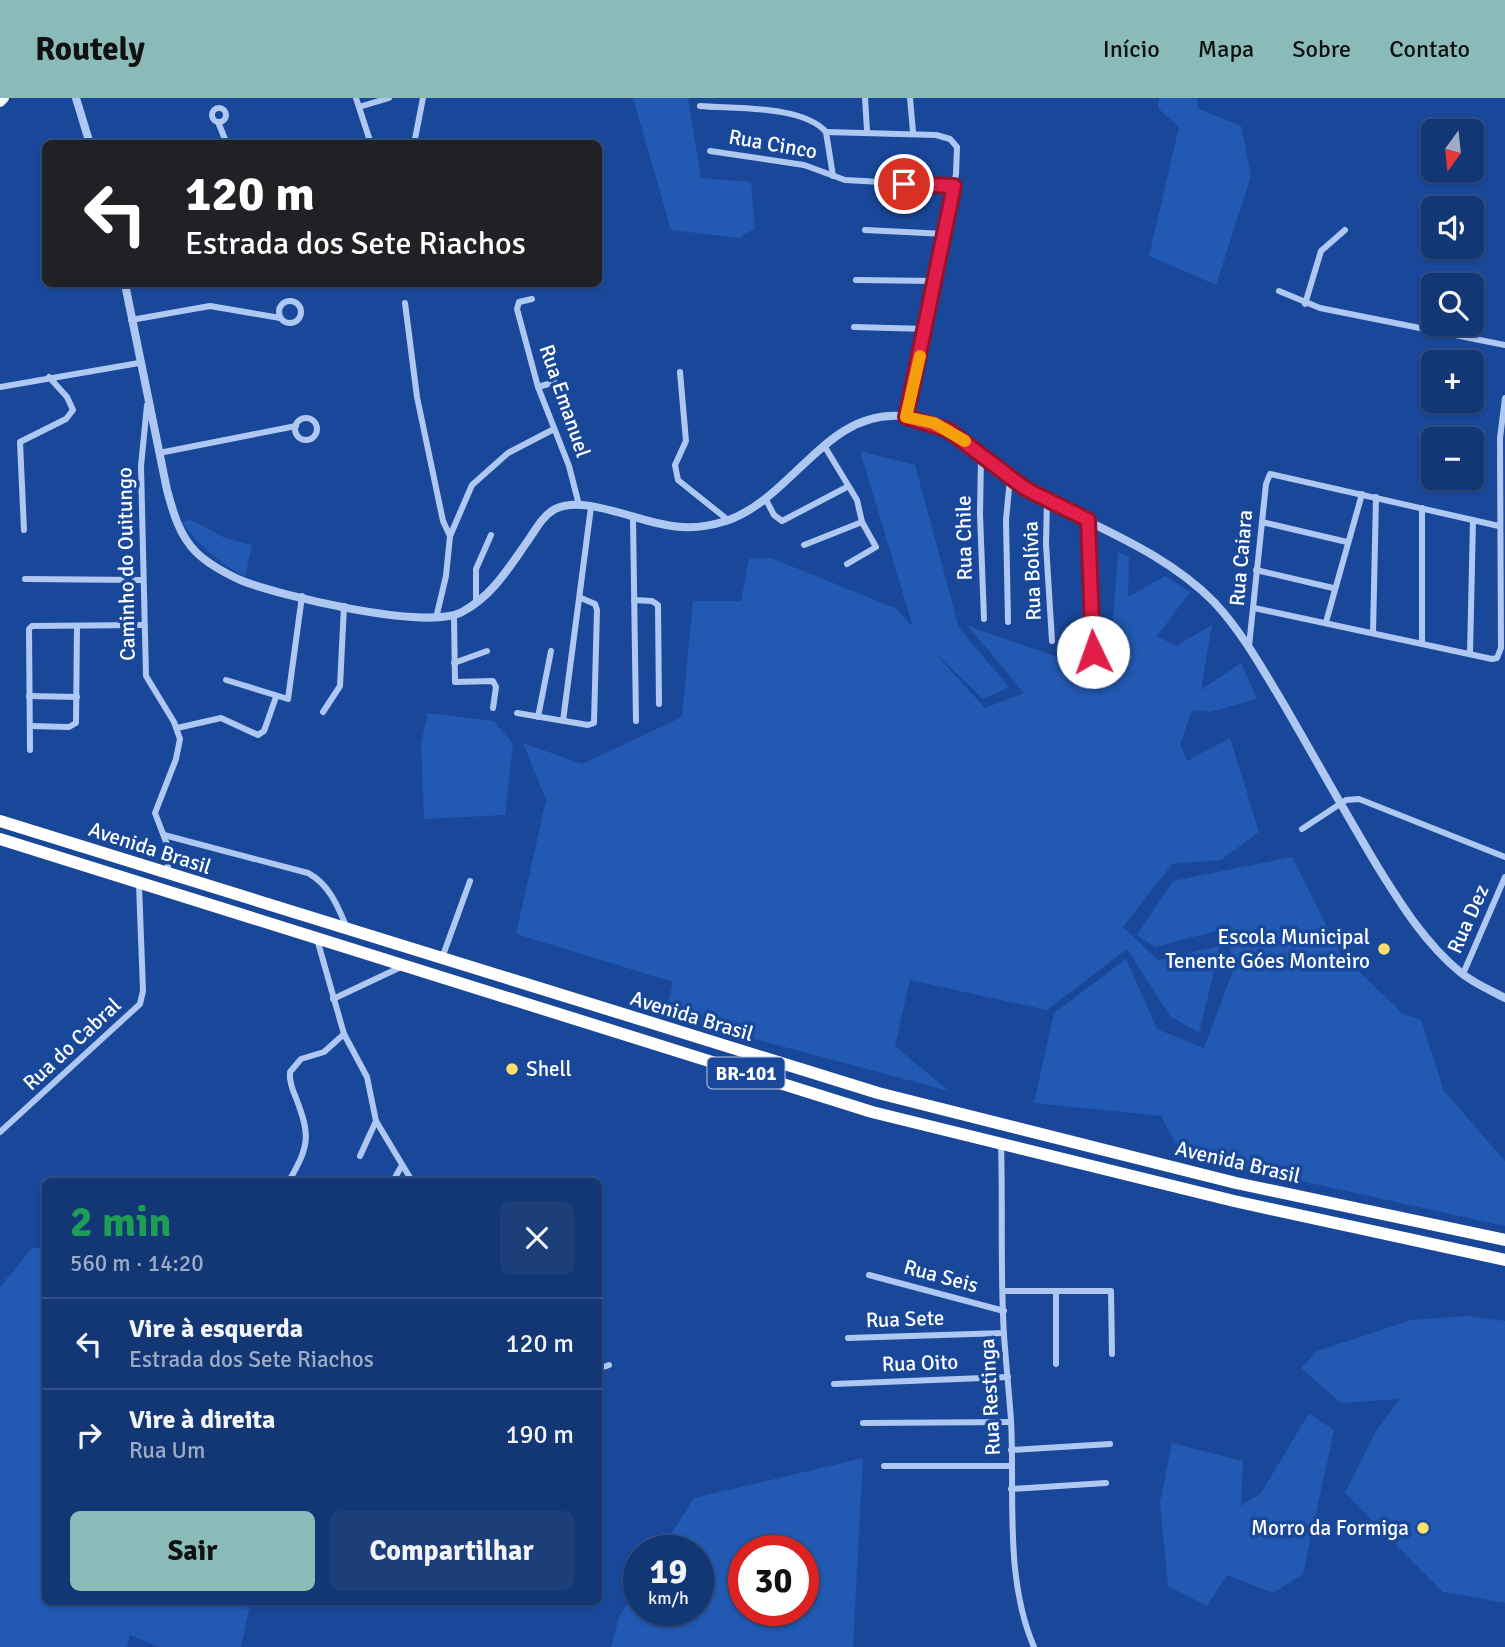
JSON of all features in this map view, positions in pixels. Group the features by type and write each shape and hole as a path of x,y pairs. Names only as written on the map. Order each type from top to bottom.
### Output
{"highway":[{"name":"Avenida Brasil","path":"4,821 168,875 878,1093 1236,1183 1505,1240"},
{"name":"Avenida Brasil","path":"0,840 872,1112 1234,1201 1505,1260"}],"main road":[{"path":"0,102 4,98"}],"street":[{"path":"76,98 89,140"},
{"path":"356,98 369,140"},
{"path":"359,107 389,98"},
{"path":"415,140 423,98"},
{"path":"865,98 867,131"},
{"path":"910,98 913,132"},
{"path":"700,106 801,116 813,120 826,132 833,176"},
{"path":"218,122 225,140"},
{"path":"826,132 913,132 944,136 957,147 954,186 945,234 906,417"},
{"name":"Rua Cinco","path":"710,151 804,165 853,181 954,186"},
{"path":"865,230 945,234"},
{"path":"1305,304 1321,250 1345,230"},
{"path":"856,280 935,281"},
{"path":"126,287 147,405 176,523 195,552 239,579 344,606 404,617 454,616 477,603 494,588 545,516 559,507 592,507 683,527 728,520 765,498 859,422 883,416 906,417 948,430 1010,478 1181,574 1214,603 1249,646 1402,906 1438,952 1463,974 1505,998"},
{"path":"1279,291 1305,304 1505,345"},
{"name":"Rua Emanuel","path":"533,299 519,302 517,309 538,387 579,505"},
{"path":"405,303 417,397 437,482 443,521 450,536"},
{"path":"131,320 210,306 280,318"},
{"path":"855,327 926,329"},
{"path":"0,387 139,363"},
{"path":"680,372 686,441 676,465 678,480 694,497 728,520"},
{"path":"24,530 20,442 66,419 73,410 67,397 49,377"},
{"path":"538,387 555,382"},
{"path":"1254,608 1492,659 1501,653 1500,438 1505,398"},
{"name":"Caminho do Ouitungo","path":"147,405 141,466 141,580 146,676 177,729"},
{"path":"159,453 296,426"},
{"path":"436,618 446,576 450,536 464,498 488,468 531,439 554,429"},
{"path":"825,447 857,500 862,522 876,547 847,564"},
{"name":"Rua Chile","path":"981,456 984,619"},
{"name":"Rua Caiara","path":"1249,646 1266,484 1270,474 1362,494"},
{"path":"1008,622 1006,520 1010,478"},
{"path":"765,498 774,515 782,521 847,487"},
{"path":"1326,622 1362,494 1499,526"},
{"path":"1373,633 1376,497"},
{"name":"Rua Bolívia","path":"1048,500 1046,544 1052,641"},
{"path":"563,721 592,507"},
{"path":"1422,508 1422,644"},
{"path":"633,518 636,722"},
{"path":"1088,520 1093,652"},
{"path":"1471,654 1473,520"},
{"path":"804,545 862,522"},
{"path":"1262,522 1347,542"},
{"path":"477,603 476,569 491,535"},
{"path":"1256,570 1334,588"},
{"path":"25,579 141,580"},
{"path":"226,680 276,697 289,698 302,596"},
{"path":"517,713 588,725 594,723 597,610 595,604 581,598"},
{"path":"634,600 652,601 658,605 659,704"},
{"path":"323,712 340,686 344,606"},
{"path":"454,616 454,681 458,684 493,681 496,687 493,708"},
{"path":"30,750 27,635 32,626 143,625"},
{"path":"30,726 69,727 76,723 77,626"},
{"path":"454,663 487,651"},
{"path":"538,717 551,651"},
{"path":"29,696 77,697"},
{"path":"168,875 164,835 155,813 176,759 180,739 177,729 221,718 258,735 264,731 276,697"},
{"path":"1302,829 1349,799 1364,800 1503,856 1505,846"},
{"path":"164,835 308,873 317,878 331,895 348,931"},
{"name":"Rua Dez","path":"1463,974 1505,877"},
{"path":"441,959 470,881"},
{"name":"Rua do Cabral","path":"0,1132 140,1004 143,991 139,885"},
{"path":"317,939 344,1034 364,1068 376,1121 410,1178"},
{"path":"333,999 403,966"},
{"path":"291,1178 299,1164 307,1131 291,1088 290,1072 298,1062 324,1052 344,1034"},
{"path":"360,1156 376,1121"},
{"name":"Rua Restinga","path":"1001,1143 1004,1333 1011,1422 1011,1489 1017,1579 1023,1615 1034,1647"},
{"path":"395,1178 401,1167"},
{"name":"Rua Seis","path":"869,1275 1004,1311"},
{"path":"1004,1291 1106,1290 1112,1293 1112,1354"},
{"path":"1056,1291 1056,1364"},
{"name":"Rua Sete","path":"848,1338 1004,1333"},
{"path":"602,1368 609,1365"},
{"name":"Rua Oito","path":"834,1384 1008,1377"},
{"path":"863,1423 1011,1422"},
{"path":"1011,1450 1110,1444"},
{"path":"884,1466 1010,1466"},
{"path":"1011,1489 1106,1483"}],"shaded area":[{"path":"633,98 688,98 701,178 751,182 755,228 740,238 671,230"},
{"path":"1159,98 1198,98 1197,108 1241,126 1251,176 1216,285 1149,256 1179,127 1158,108"},
{"path":"860,451 915,465 959,628 1009,687 983,699 930,648 985,708 1024,693 968,626 1109,675 1118,552 1129,557 1128,597 1165,576 1190,592 1157,636 1176,646 1212,625 1201,690 1241,663 1257,699 1210,712 1192,710 1180,744 1187,761 1230,738 1259,832 1221,860 1172,864 1123,927 1158,960 1220,946 1199,1033 1170,1016 1127,949 1047,1010 910,980 895,1046 949,1091 665,1015 673,982 516,934 546,800 523,743 582,764 682,717 693,601 741,601 749,559 771,558 895,608 913,627"},
{"path":"191,520 225,538 252,545 245,577 218,560 196,539 182,522"},
{"path":"428,713 494,721 513,744 505,815 424,819 421,743"},
{"path":"1292,857 1340,953 1403,1014 1421,1020 1444,1091 1505,1161 1505,1226 1182,1155 1161,1116 1034,1103 1054,1013 1126,959 1157,1029 1204,1048 1235,965 1224,929 1155,947 1137,935 1173,881"},
{"path":"32,1248 42,1248 42,1605 250,1605 241,1647 159,1647 130,1635 127,1647 0,1647 0,1287"},
{"path":"1467,1316 1505,1321 1505,1603 1443,1592 1345,1493 1376,1431 1400,1399 1341,1403 1301,1368 1317,1351 1411,1320"},
{"path":"1309,1413 1334,1430 1303,1574 1273,1593 1227,1575 1207,1606 1168,1586 1160,1502 1172,1443 1243,1461 1241,1506 1261,1493"},
{"path":"863,1458 853,1647 611,1647 623,1611 623,1626 714,1626 714,1535 671,1535 694,1498"}],"slow traffic":[{"path":"920,356 906,417 934,423 965,441"}],"place":[{"name":"Escola Municipal Tenente Góes Monteiro","path":"1384,949"},
{"name":"Shell","path":"512,1069"},
{"name":"Morro da Formiga","path":"1423,1528"}],"route":[{"path":"904,184 954,186 906,417 934,423 948,430 1026,489 1088,520 1093,652"}]}
